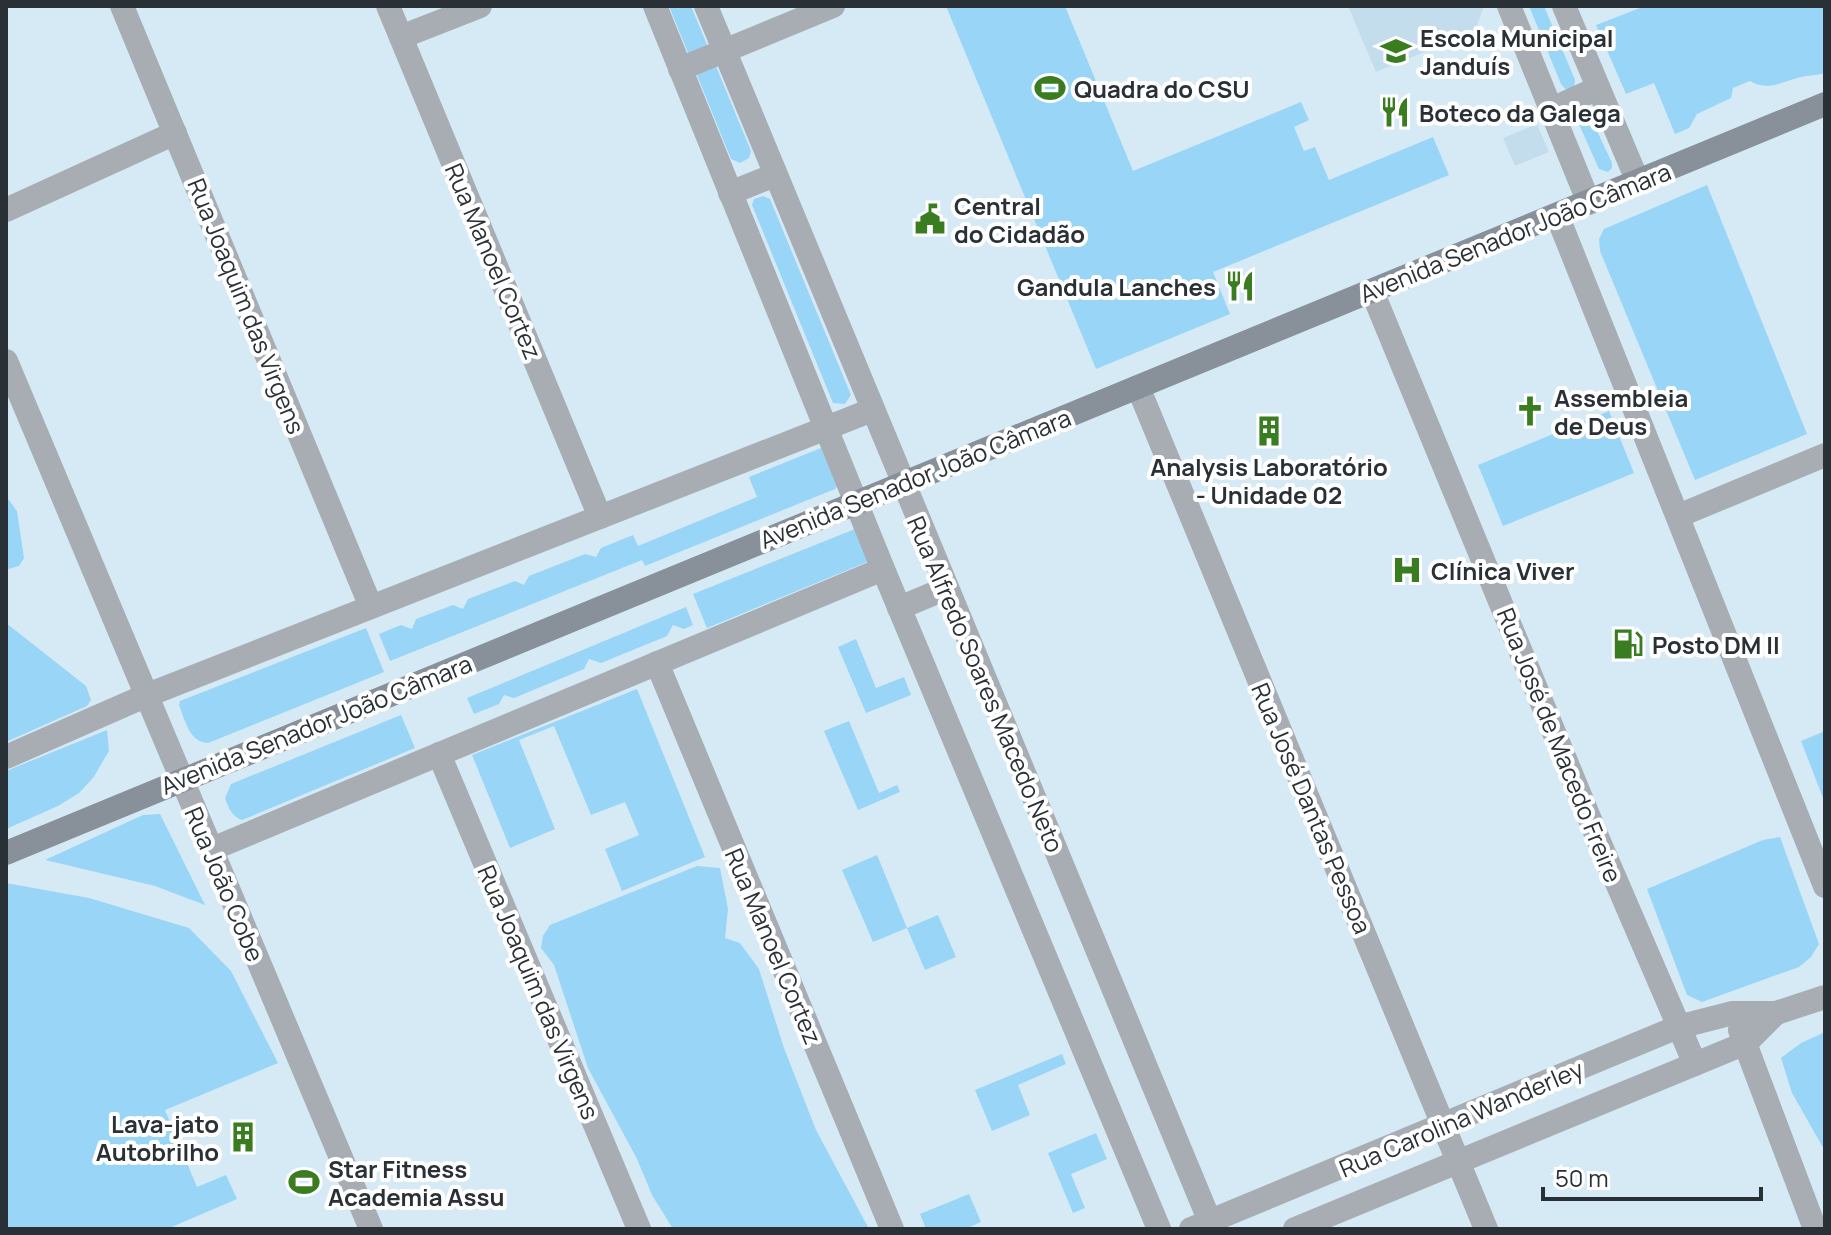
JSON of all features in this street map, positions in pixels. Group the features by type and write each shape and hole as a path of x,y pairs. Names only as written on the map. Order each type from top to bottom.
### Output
{"main road":[{"name":"Avenida Senador João Câmara","path":"6,853 1825,104"}],"street":[{"name":"Rua Joaquim das Virgens","path":"122,6 371,607"},
{"name":"Rua Manoel Cortez","path":"388,6 600,517"},
{"path":"401,37 480,6"},
{"name":"Rua Alfredo Soares Macedo Neto","path":"655,6 899,608 1159,1229"},
{"name":"Rua Alfredo Soares Macedo Neto","path":"706,6 947,588 1205,1226"},
{"path":"680,69 833,6"},
{"path":"1509,6 1589,203"},
{"path":"1564,6 1638,182"},
{"path":"1550,110 1598,88"},
{"path":"6,210 175,133"},
{"path":"730,193 775,175"},
{"path":"1557,215 1825,886"},
{"name":"Rua José de Macedo Freire","path":"1372,291 1695,1064"},
{"name":"Rua João Cobe","path":"6,361 371,1229"},
{"name":"Rua José Dantas Pessoa","path":"1138,387 1486,1229"},
{"path":"6,757 145,696 872,410"},
{"path":"1678,516 1825,455"},
{"path":"212,849 883,569"},
{"path":"899,608 947,588"},
{"name":"Rua Manoel Cortez","path":"657,663 892,1229"},
{"name":"Rua Joaquim das Virgens","path":"439,754 639,1229"},
{"path":"1746,1043 1776,1013 1825,997"},
{"path":"1733,1013 1815,1229"},
{"name":"Rua Carolina Wanderley","path":"1205,1226 1678,1027 1733,1013 1776,1013"},
{"name":"Rua Carolina Wanderley","path":"1295,1229 1746,1043"}],"shaded area":[{"path":"669,6 691,6 751,151 749,158 740,163 731,159"},
{"path":"946,6 1065,6 1133,171 1301,102 1309,120 1294,127 1304,151 1315,147 1329,180 1433,137 1449,175 1213,272 1230,314 1096,369"},
{"name":"Escola Municipal Janduís","path":"1348,6 1484,6 1475,31 1376,72"},
{"path":"1529,6 1544,6 1575,80 1574,89 1567,91 1561,84"},
{"path":"1645,6 1825,6 1825,73 1764,86 1750,81 1733,88 1731,98 1697,114 1689,128 1675,134 1654,83 1626,94 1596,25"},
{"path":"1585,105 1612,163 1608,172 1599,169 1573,111"},
{"path":"1537,124 1549,152 1515,166 1503,138"},
{"path":"1707,185 1807,434 1695,480 1600,251 1599,239 1604,229"},
{"path":"763,196 770,199 851,395 845,404 833,403 752,205 754,199"},
{"path":"1609,411 1634,473 1503,526 1478,465"},
{"path":"821,448 837,486 835,489 645,566 642,560 390,661 379,634 401,625 412,629 416,619 453,605 463,609 468,599 515,581 524,585 529,576 585,554 596,557 601,548 633,535 638,546 757,497 749,477"},
{"path":"6,496 17,511 24,558 19,566 8,569 6,568"},
{"path":"855,529 869,560 867,562 707,628 693,594"},
{"path":"686,607 693,625 684,629 673,625 667,636 601,663 589,659 584,669 514,698 504,695 499,704 474,714 467,698"},
{"path":"6,623 86,686 91,700 87,706 6,742"},
{"path":"366,628 384,672 208,743 196,739 189,729 180,701"},
{"path":"856,639 876,688 904,677 911,695 866,713 838,647"},
{"path":"637,689 705,857 622,891 605,849 639,835 625,802 591,815 554,726 519,740 555,829 510,848 472,755"},
{"path":"401,715 415,748 242,820 229,808 225,798 231,784"},
{"path":"849,721 879,793 897,785 900,792 858,810 824,731"},
{"path":"107,730 109,751 93,778 79,793 6,829 6,771"},
{"path":"1825,731 1825,803 1801,741"},
{"path":"160,814 205,905 155,886 45,860 143,815"},
{"path":"1780,837 1819,944 1811,957 1799,967 1702,1002 1687,995 1647,889 1763,840"},
{"path":"877,855 907,928 873,942 842,870"},
{"path":"697,866 720,868 728,909 725,938 740,943 759,969 784,1048 816,1130 869,1229 673,1229 652,1195 637,1159 588,1068 554,965 541,948 543,936 550,925"},
{"path":"6,883 89,898 189,928 231,971 278,1063 165,1110 197,1187 226,1175 237,1199 167,1229 6,1229"},
{"path":"938,915 956,957 925,970 907,928"},
{"path":"1825,1032 1825,1151 1792,1093 1781,1058 1801,1043"},
{"path":"1062,1054 1066,1064 1018,1085 1030,1115 992,1131 975,1090"},
{"path":"1096,1133 1107,1159 1071,1174 1085,1208 1073,1213 1048,1153"},
{"path":"969,1194 981,1222 965,1229 926,1229 920,1214"}],"place":[{"name":"Escola Municipal Janduís","path":"1396,51"},
{"name":"Quadra do CSU","path":"1050,88"},
{"name":"Boteco da Galega","path":"1395,112"},
{"name":"Central do Cidadão","path":"930,219"},
{"name":"Gandula Lanches","path":"1240,286"},
{"name":"Assembleia de Deus","path":"1530,411"},
{"name":"Analysis Laboratório - Unidade 02","path":"1269,431"},
{"name":"Clínica Viver","path":"1407,570"},
{"name":"Posto DM II","path":"1628,644"},
{"name":"Lava-jato Autobrilho","path":"243,1137"},
{"name":"Star Fitness Academia Assu","path":"304,1182"}]}
